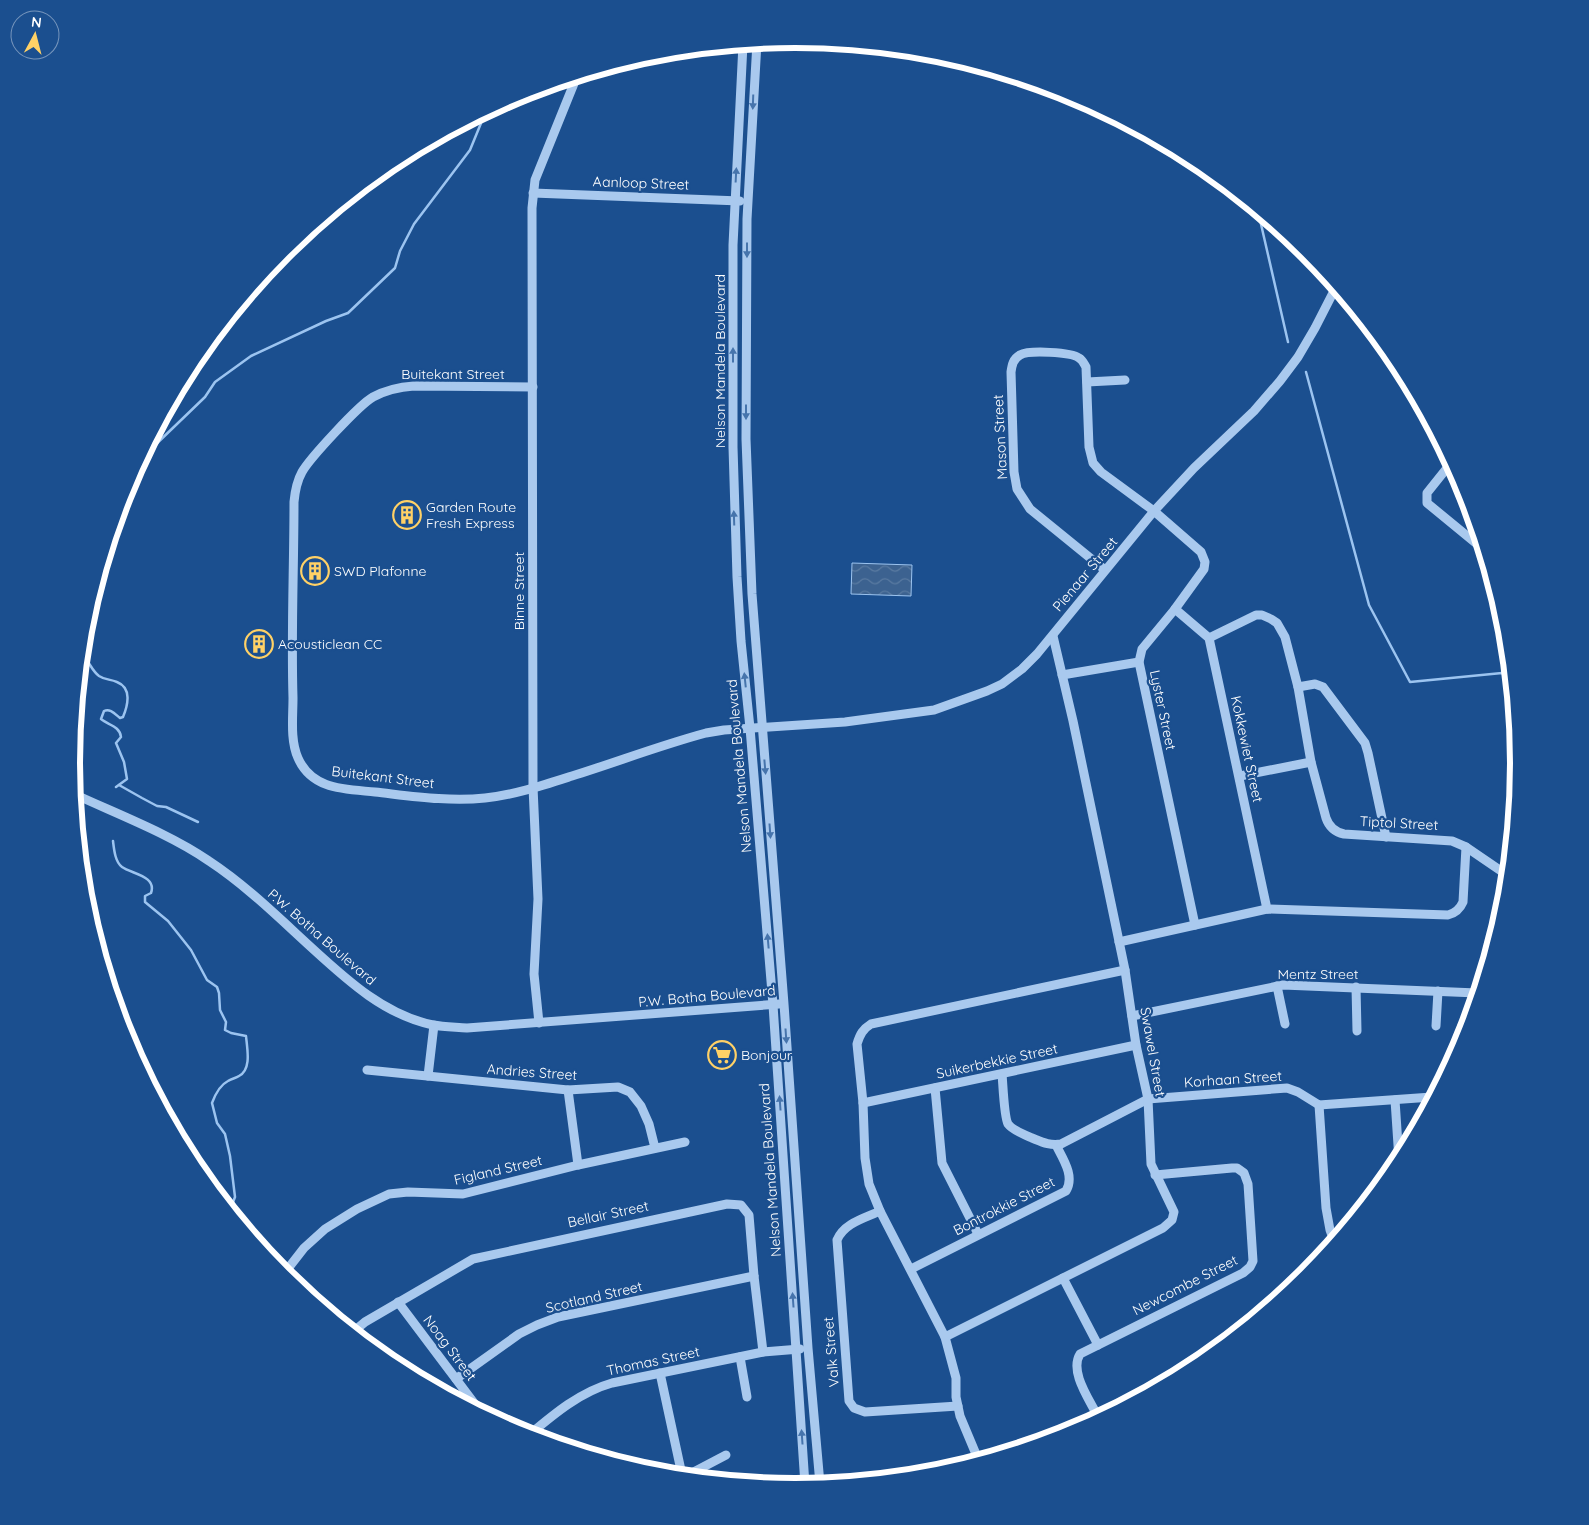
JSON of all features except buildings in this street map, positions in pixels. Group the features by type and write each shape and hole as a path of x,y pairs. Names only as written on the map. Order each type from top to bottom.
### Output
{"street":[{"name":"Nelson Mandela Boulevard","path":"757,49 748,201 746,439 752,594 784,1004 808,1348 819,1477"},
{"name":"Nelson Mandela Boulevard","path":"743,50 733,245 734,511 741,641 773,1005 805,1478"},
{"name":"Binne Street","path":"538,1023 534,974 538,899 533,788 533,193 536,180 575,82"},
{"name":"Aanloop Street","path":"533,193 748,201"},
{"name":"Pienaar Street","path":"750,728 845,722 934,710 1002,684 1027,664 1053,636 1154,511 1194,468 1254,411 1280,381 1298,357 1333,292"},
{"name":"Mason Street","path":"1079,357 1072,354 1029,352 1021,354 1015,359 1011,372 1016,490 1030,509 1106,570"},
{"name":"Lyster Street","path":"1079,357 1086,367 1089,447 1093,463 1101,472 1154,511 1201,552 1204,558 1204,570 1175,609 1142,648 1139,662 1195,925"},
{"path":"1087,382 1125,380"},
{"name":"Buitekant Street","path":"533,387 414,386 396,388 372,398 310,462 298,479 294,502 292,662 294,744 305,771 312,778 325,785 339,788 464,799 484,798 533,788 689,738 724,730 750,728"},
{"path":"1446,469 1427,493 1428,502 1475,544"},
{"path":"1175,609 1209,638"},
{"name":"Tiptol Street","path":"1209,638 1251,616 1267,617 1277,624 1285,637 1298,687 1311,762 1326,818 1330,826 1336,831 1344,834 1446,840 1466,847 1501,870"},
{"name":"Swawel Street","path":"945,1337 1163,1228 1172,1220 1174,1209 1155,1175 1150,1158 1148,1099 1136,1045 1125,970 1088,788 1053,636"},
{"name":"Kokkewiet Street","path":"1209,638 1267,909"},
{"path":"1062,675 1139,662"},
{"path":"1298,687 1315,684 1323,688 1365,743 1386,837"},
{"path":"1240,776 1311,762"},
{"name":"P.W. Botha Boulevard","path":"80,797 184,846 209,860 270,910 360,990 392,1010 434,1025 467,1028 784,1004"},
{"path":"1119,942 1267,909 1454,914 1463,902 1466,847"},
{"path":"761,868 773,868"},
{"path":"976,1454 960,1416 956,1378 945,1337 880,1211 866,1173 858,1044 860,1034 871,1024 1125,970"},
{"path":"1277,986 1284,1024"},
{"name":"Mentz Street","path":"1132,1016 1277,986 1356,987 1472,993"},
{"path":"1356,987 1357,1031"},
{"path":"1436,1026 1438,991"},
{"path":"428,1076 434,1025"},
{"name":"Suikerbekkie Street","path":"863,1103 1136,1045"},
{"name":"Andries Street","path":"367,1070 568,1090 612,1087 626,1090 636,1098 646,1116 655,1148"},
{"path":"1002,1074 1007,1122 1014,1129 1041,1142 1056,1145"},
{"path":"936,1088 942,1163 978,1234"},
{"name":"Korhaan Street","path":"1056,1145 1148,1099 1287,1088 1298,1092 1319,1105"},
{"path":"568,1090 578,1165"},
{"path":"1332,1234 1326,1208 1319,1105 1426,1097"},
{"path":"1395,1100 1398,1146"},
{"path":"781,1124 792,1123"},
{"name":"Figland Street","path":"289,1268 304,1248 325,1229 357,1209 380,1198 400,1192 463,1194 578,1165 685,1142"},
{"name":"Bontrokkie Street","path":"911,1269 1066,1191 1070,1177 1056,1145"},
{"name":"Newcombe Street","path":"1095,1411 1076,1370 1080,1354 1243,1273 1250,1267 1253,1261 1248,1184 1244,1173 1237,1168 1232,1168 1155,1175"},
{"name":"Bellair Street","path":"357,1328 398,1302 473,1259 727,1204 740,1205 748,1215 763,1352"},
{"path":"787,1210 798,1209"},
{"name":"Valk Street","path":"880,1211 848,1226 840,1233 837,1240 849,1401 854,1408 865,1412 958,1406"},
{"name":"Scotland Street","path":"456,1379 519,1334 558,1317 754,1276"},
{"path":"1063,1278 1098,1345"},
{"name":"Noag Street","path":"398,1302 473,1401"},
{"name":"Thomas Street","path":"537,1429 582,1394 595,1388 763,1352 808,1348"},
{"path":"740,1357 746,1397"},
{"path":"660,1373 680,1468"},
{"path":"697,1470 726,1455"}],"water":[{"path":"852,563 912,565 911,596 851,594"}],"waterway":[{"path":"152,448 205,397 215,382 251,356 326,321 348,313 395,268 400,251 414,224 470,150 483,119"},
{"path":"1260,220 1288,342"},
{"path":"1306,372 1369,605 1410,682 1504,674"},
{"path":"87,661 99,676 122,685 128,697 123,717 120,718 106,710 101,719 116,728 121,737 116,743 124,762 127,779 116,787"},
{"path":"119,785 157,806 166,807 198,822"},
{"path":"113,841 115,855 120,865 142,876 150,883 152,887 151,893 145,896 145,902 168,921 191,950 207,980 217,987 220,1010 226,1022 225,1030 246,1036 248,1058 246,1068 239,1076 223,1085 212,1103 217,1123 225,1134 230,1156 235,1197 232,1204"}],"place":[{"name":"Garden Route Fresh Express","path":"407,515"},
{"name":"SWD Plafonne","path":"315,571"},
{"name":"Acousticlean CC","path":"259,644"},
{"name":"Bonjour","path":"722,1055"}]}
